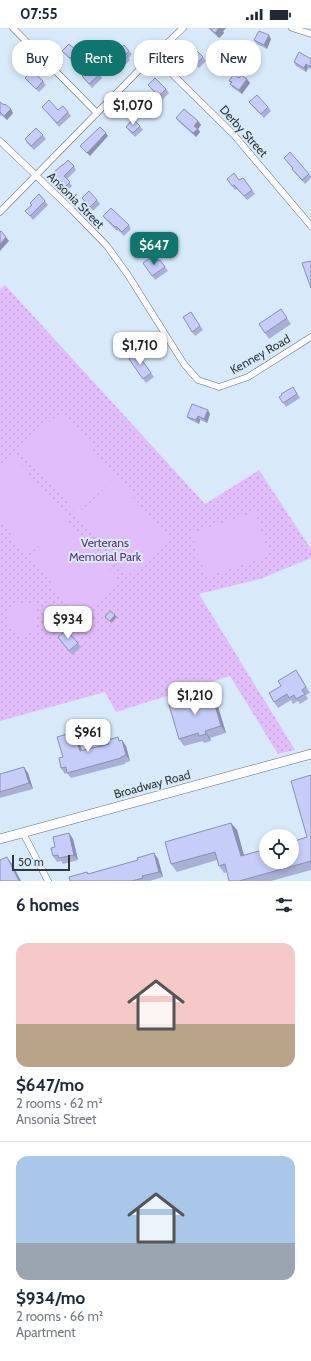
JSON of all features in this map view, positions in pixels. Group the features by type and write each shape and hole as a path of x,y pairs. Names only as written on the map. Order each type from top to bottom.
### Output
{"main road":[{"name":"Broadway Road","path":"0,839 311,754"}],"street":[{"path":"13,28 97,113"},
{"path":"171,40 183,28"},
{"path":"292,28 311,34"},
{"path":"0,212 134,76"},
{"name":"Derby Street","path":"174,76 234,135 311,226"},
{"name":"Ansonia Street","path":"0,141 107,246 128,275 184,364 198,380 220,387"},
{"name":"Kenney Road","path":"220,387 248,377 311,337"},
{"path":"23,833 48,881"}],"green space":[{"name":"Verterans Memorial Park","path":"5,285 205,504 259,470 311,549 311,558 260,579 199,594 295,750 278,754 230,676 116,712 105,692 0,721 0,289"},
{"path":"61,412 117,477 76,513 20,448"},
{"path":"13,455 69,519 28,555 0,522 0,466"},
{"path":"118,479 170,540 129,575 77,514"},
{"path":"255,512 270,556 206,577 191,533"},
{"path":"69,522 121,582 80,617 29,557"},
{"path":"11,605 35,606 36,632 19,636 6,621"}],"building":[{"path":"210,28 219,28 215,33"},
{"path":"259,31 269,35 264,45 261,44 261,40 254,40"},
{"path":"69,44 71,46 70,58 63,52"},
{"path":"198,52 203,57 198,62"},
{"path":"299,52 311,59 311,67 306,64 304,68 294,62"},
{"path":"27,76 38,76 43,81 36,89 25,78"},
{"path":"82,76 98,76 89,84"},
{"path":"233,76 239,78 242,76 247,79 239,90 230,84 232,82 229,81"},
{"path":"155,78 166,89 159,96 148,85"},
{"path":"257,95 268,107 261,114 249,102"},
{"path":"135,97 142,104 129,116 122,109"},
{"path":"49,100 58,110 63,106 68,112 57,123 42,107"},
{"path":"0,102 11,109 4,116 0,112"},
{"path":"184,109 198,121 194,126 198,129 193,133 176,118"},
{"path":"133,119 140,126 133,133 126,127"},
{"path":"100,127 106,133 87,153 80,146"},
{"path":"36,128 43,135 31,146 25,139"},
{"path":"290,152 309,174 302,180 284,158"},
{"path":"68,160 74,166 64,176 70,182 66,186 53,173"},
{"path":"234,173 239,180 243,178 252,190 244,196 234,185 232,186 227,179"},
{"path":"89,191 97,200 90,207 82,198"},
{"path":"39,194 45,201 30,216 25,211 32,205 30,203"},
{"path":"111,208 129,225 122,232 103,216"},
{"path":"1,231 6,237 0,244 0,232"},
{"path":"151,257 153,259 155,257 158,261 160,260 165,267 152,276 143,263"},
{"path":"311,261 311,288 302,263"},
{"path":"281,309 287,318 265,333 259,324"},
{"path":"191,312 200,326 192,332 183,317"},
{"path":"137,353 151,373 143,379 129,359"},
{"path":"293,387 297,394 283,403 279,397 282,395 281,394"},
{"path":"192,404 208,410 204,419 198,416 196,420 187,417"},
{"path":"110,611 115,615 110,621 105,617"},
{"path":"66,630 78,643 69,651 58,637"},
{"path":"296,670 306,687 302,690 305,694 296,699 294,695 289,698 287,694 274,702 269,693 281,686 278,681"},
{"path":"211,692 221,726 205,731 206,734 199,736 198,733 179,739 169,705"},
{"path":"74,732 80,751 109,744 108,740 118,737 119,741 122,740 126,755 121,758 67,773 66,767 61,768 59,758 63,757 57,737"},
{"path":"24,767 29,783 0,792 0,774"},
{"path":"311,775 311,861 299,864 299,840 307,837 291,781"},
{"path":"231,823 241,856 259,851 259,869 282,869 239,881 229,881 225,864 219,866 215,852 171,864 165,842"},
{"path":"69,833 74,855 59,858 58,855 53,856 51,848 55,847 53,837"},
{"path":"154,853 159,872 142,876 143,878 132,881 70,881 69,877 87,872 88,874 138,860 137,858"},
{"path":"7,857 19,881 0,881 0,860"}]}
